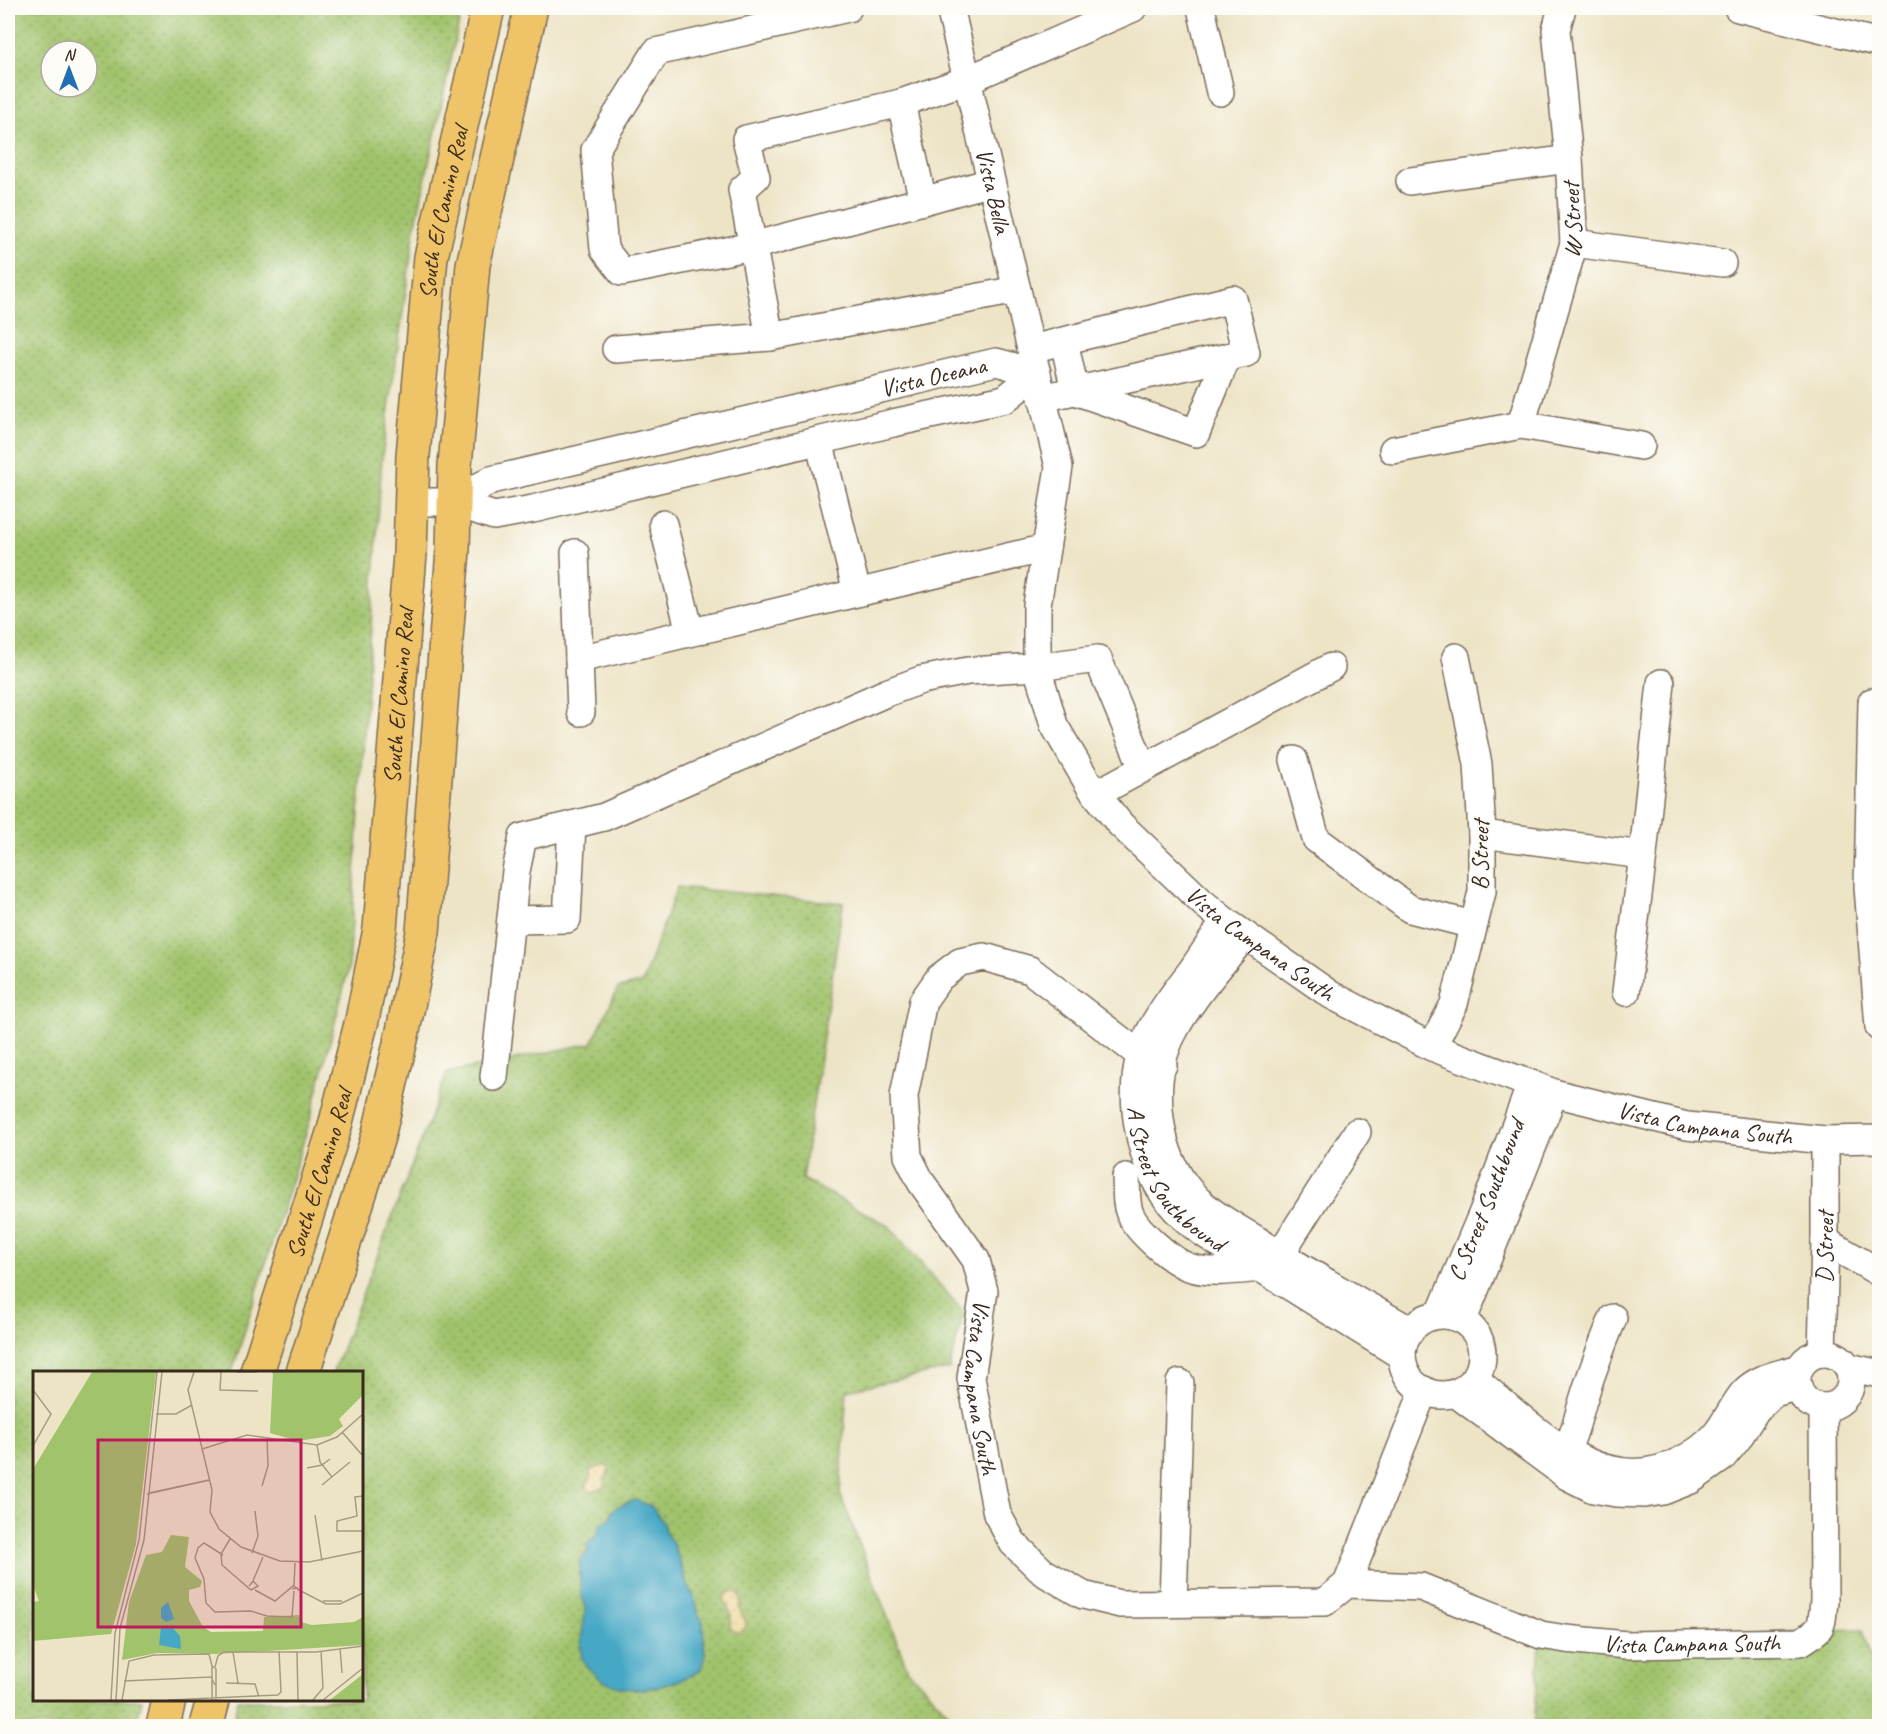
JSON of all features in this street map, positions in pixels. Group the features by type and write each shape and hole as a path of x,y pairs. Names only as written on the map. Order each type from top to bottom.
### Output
{"main road":[{"name":"South El Camino Real","path":"257,1371 334,1130 362,1020 380,929 410,554 412,455 431,257 488,8"},
{"name":"South El Camino Real","path":"303,1371 378,1137 423,932 453,550 453,502 473,266 531,8"},
{"path":"163,1726 169,1701"},
{"path":"206,1726 213,1701"}],"street":[{"path":"848,8 656,52 595,150 604,249 622,272 752,246 992,182"},
{"name":"Vista Bella","path":"950,8 1037,373"},
{"path":"770,337 742,190 756,177 746,139 901,103 968,80 1132,8"},
{"path":"1201,8 1220,92"},
{"name":"W Street","path":"1521,425 1574,243 1569,159 1556,30 1562,8"},
{"path":"1738,8 1880,43"},
{"path":"901,103 922,201"},
{"path":"1410,181 1569,159"},
{"path":"1574,243 1722,263"},
{"path":"616,349 770,337 1017,290"},
{"path":"1075,391 1246,352 1233,300 1064,341 1037,373 1075,391 1196,433 1227,357"},
{"path":"1064,341 1075,391"},
{"name":"Vista Oceana","path":"453,502 491,480 996,362 1037,373"},
{"name":"Vista Oceana","path":"411,502 453,502 494,516 514,512 1005,399 1037,373"},
{"name":"Vista Campana South","path":"1037,373 1059,466 1037,605 1037,667 1054,725 1096,794 1120,824 1203,903 1331,995 1432,1047 1543,1088 1687,1126 1825,1140 1880,1139"},
{"path":"1393,450 1521,425 1641,446"},
{"path":"819,441 857,592"},
{"path":"663,524 690,632"},
{"path":"579,659 1046,548"},
{"path":"575,553 581,712"},
{"name":"B Street","path":"1432,1047 1454,1004 1482,892 1482,834 1478,764 1456,657"},
{"path":"494,1077 516,872 523,837 604,817 886,693 921,680 968,671 1037,667 1098,660 1143,768"},
{"path":"1096,794 1331,667"},
{"path":"1626,992 1661,683"},
{"path":"1872,702 1874,887 1879,1027"},
{"path":"1294,760 1316,839 1410,909 1473,925"},
{"path":"511,920 567,920 572,825"},
{"path":"1482,834 1643,855"},
{"path":"1235,928 1156,1020 1152,1060 1158,1111 1164,1141 1174,1167 1185,1186 1201,1203 1270,1265 1402,1356"},
{"name":"Vista Campana South","path":"1152,1060 1030,970 984,957 960,962 939,978 923,1002 904,1096 908,1156 921,1182 976,1260 984,1291 971,1378 998,1514 1013,1543 1043,1572 1083,1595 1120,1604 1325,1602 1347,1584 1421,1587 1541,1635 1566,1639 1626,1645 1801,1642 1818,1631 1822,1624 1824,1601 1823,1407"},
{"name":"C Street Southbound","path":"1452,1317 1485,1207 1543,1088"},
{"path":"1270,1265 1357,1132"},
{"name":"D Street","path":"1807,1369 1825,1241 1825,1140"},
{"path":"1126,1177 1130,1215 1161,1251 1190,1268 1222,1271 1270,1265 1410,1330"},
{"path":"1825,1241 1880,1273"},
{"path":"1452,1317 1479,1336 1483,1358 1465,1386 1439,1395 1424,1390 1408,1376 1402,1356 1410,1330 1423,1319 1452,1317"},
{"path":"1561,1459 1576,1428 1584,1396 1613,1318"},
{"path":"1465,1386 1561,1459 1567,1476 1593,1490 1644,1494 1663,1491 1673,1476 1691,1480 1722,1458 1737,1440 1756,1410 1774,1393 1807,1369 1837,1356 1849,1378 1870,1389 1880,1391"},
{"path":"1807,1369 1801,1394 1807,1401 1823,1407 1834,1405 1844,1399 1849,1378"},
{"path":"1849,1378 1880,1374"},
{"path":"1173,1604 1180,1383"},
{"path":"1347,1584 1424,1390"}],"green space":[{"path":"8,8 462,8 415,228 382,457 349,967 310,1120 232,1371 33,1371 33,1701 142,1701 135,1726 8,1726"},
{"path":"677,887 843,903 802,1179 888,1225 964,1313 949,1369 847,1390 840,1494 908,1670 961,1726 231,1726 238,1701 363,1701 363,1371 333,1371 447,1073 592,1043 618,988 642,983"},
{"path":"1863,1629 1879,1684 1879,1726 1534,1726 1540,1645"}],"sand":[{"path":"604,1465 609,1470 605,1479 605,1487 590,1491 586,1486 591,1477 589,1471"},
{"path":"732,1591 740,1595 739,1608 746,1623 745,1629 739,1632 732,1630 730,1626 731,1614 724,1600 725,1595"}],"water":[{"path":"635,1500 651,1506 663,1522 665,1531 674,1546 703,1622 705,1659 700,1671 689,1676 663,1685 636,1689 623,1688 599,1678 583,1660 581,1645 585,1606 580,1576 580,1560 587,1553 588,1543 597,1535 601,1523 609,1519 612,1511"}]}
